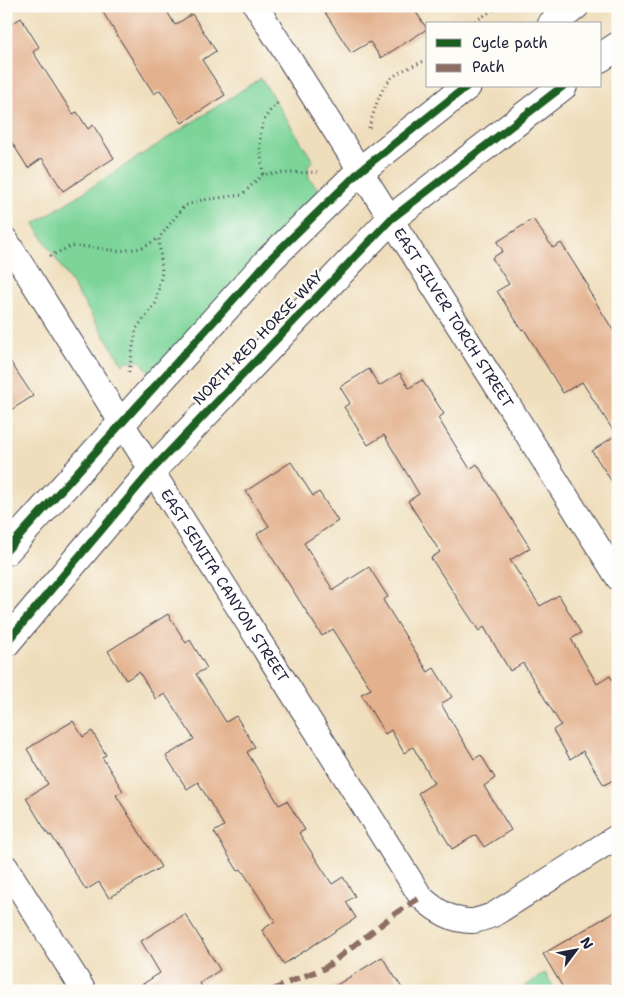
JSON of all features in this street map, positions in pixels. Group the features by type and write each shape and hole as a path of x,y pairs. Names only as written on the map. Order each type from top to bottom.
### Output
{"street":[{"name":"EAST SILVER TORCH STREET","path":"256,6 618,578"},
{"path":"555,22 576,6"},
{"path":"602,57 618,46"},
{"path":"6,551 270,259 360,171 464,88"},
{"name":"NORTH RED HORSE WAY","path":"6,643 152,470 391,219 560,88"},
{"name":"EAST SENITA CANYON STREET","path":"6,240 421,897 436,911 454,918 473,921 493,915 618,836"},
{"path":"6,867 84,991"}],"path":[{"path":"474,22 499,6"},
{"path":"369,130 380,93 387,82 401,71 426,60"},
{"path":"263,174 260,148 262,124 269,110 279,102"},
{"path":"50,256 71,246 118,251 142,248 159,238 184,206 202,200 242,195 263,174 328,172"},
{"path":"128,379 136,329 156,303 162,272 159,238"}],"green space":[{"path":"261,78 313,161 308,165 309,178 321,192 151,373 140,361 126,361 123,365 34,224"},
{"path":"545,973 556,991 526,991 524,987"}],"building":[{"path":"99,6 164,6 175,25 192,14 216,51 202,60 225,95 182,123 160,90 154,94"},
{"path":"321,6 412,6 426,27 426,30 381,58 370,42 351,53"},
{"path":"21,18 39,47 33,52 73,114 77,112 88,129 93,125 114,158 63,191 42,158 28,168 6,133 6,27"},
{"path":"533,219 553,248 561,243 618,338 618,491 592,451 616,435 582,382 563,393 524,329 522,330 497,291 509,284 492,258 503,251 497,242"},
{"path":"6,355 33,396 6,413"},
{"path":"369,369 379,386 400,373 409,388 422,380 444,414 438,418 470,469 477,464 530,548 510,560 540,606 559,595 581,633 571,639 597,684 610,676 618,689 618,777 604,785 583,751 570,759 553,730 561,725 523,663 510,671 484,627 479,631 431,558 440,552 408,501 419,494 384,435 368,445 344,407 350,403 340,387"},
{"path":"291,462 313,496 319,492 338,521 304,543 333,590 369,567 388,597 383,600 428,672 434,668 452,697 441,704 474,759 481,755 495,778 484,786 511,830 484,847 476,835 452,849 418,793 434,783 413,747 404,753 391,730 385,734 361,694 371,689 333,629 322,636 257,534 269,526 246,491"},
{"path":"168,614 186,643 190,640 207,668 196,674 226,722 236,716 255,747 247,752 279,805 287,801 305,830 299,833 332,884 343,877 355,896 346,902 356,918 284,964 262,930 275,921 241,869 238,871 214,832 224,826 198,782 187,789 166,756 194,739 165,694 156,699 139,672 126,680 108,651"},
{"path":"73,721 83,737 92,731 106,755 102,757 123,791 116,795 161,867 109,898 99,882 86,890 26,798 48,784 27,749"},
{"path":"618,910 618,979 598,991 565,991 543,954"},
{"path":"185,914 220,970 200,983 204,991 132,991 160,973 141,941"},
{"path":"382,957 404,991 327,991"}],"marked path":[{"path":"272,991 325,968 396,913 421,897"}],"cycle path":[{"path":"6,551 270,259 360,171 464,88"},
{"path":"6,643 152,470 391,219 560,88"}]}
